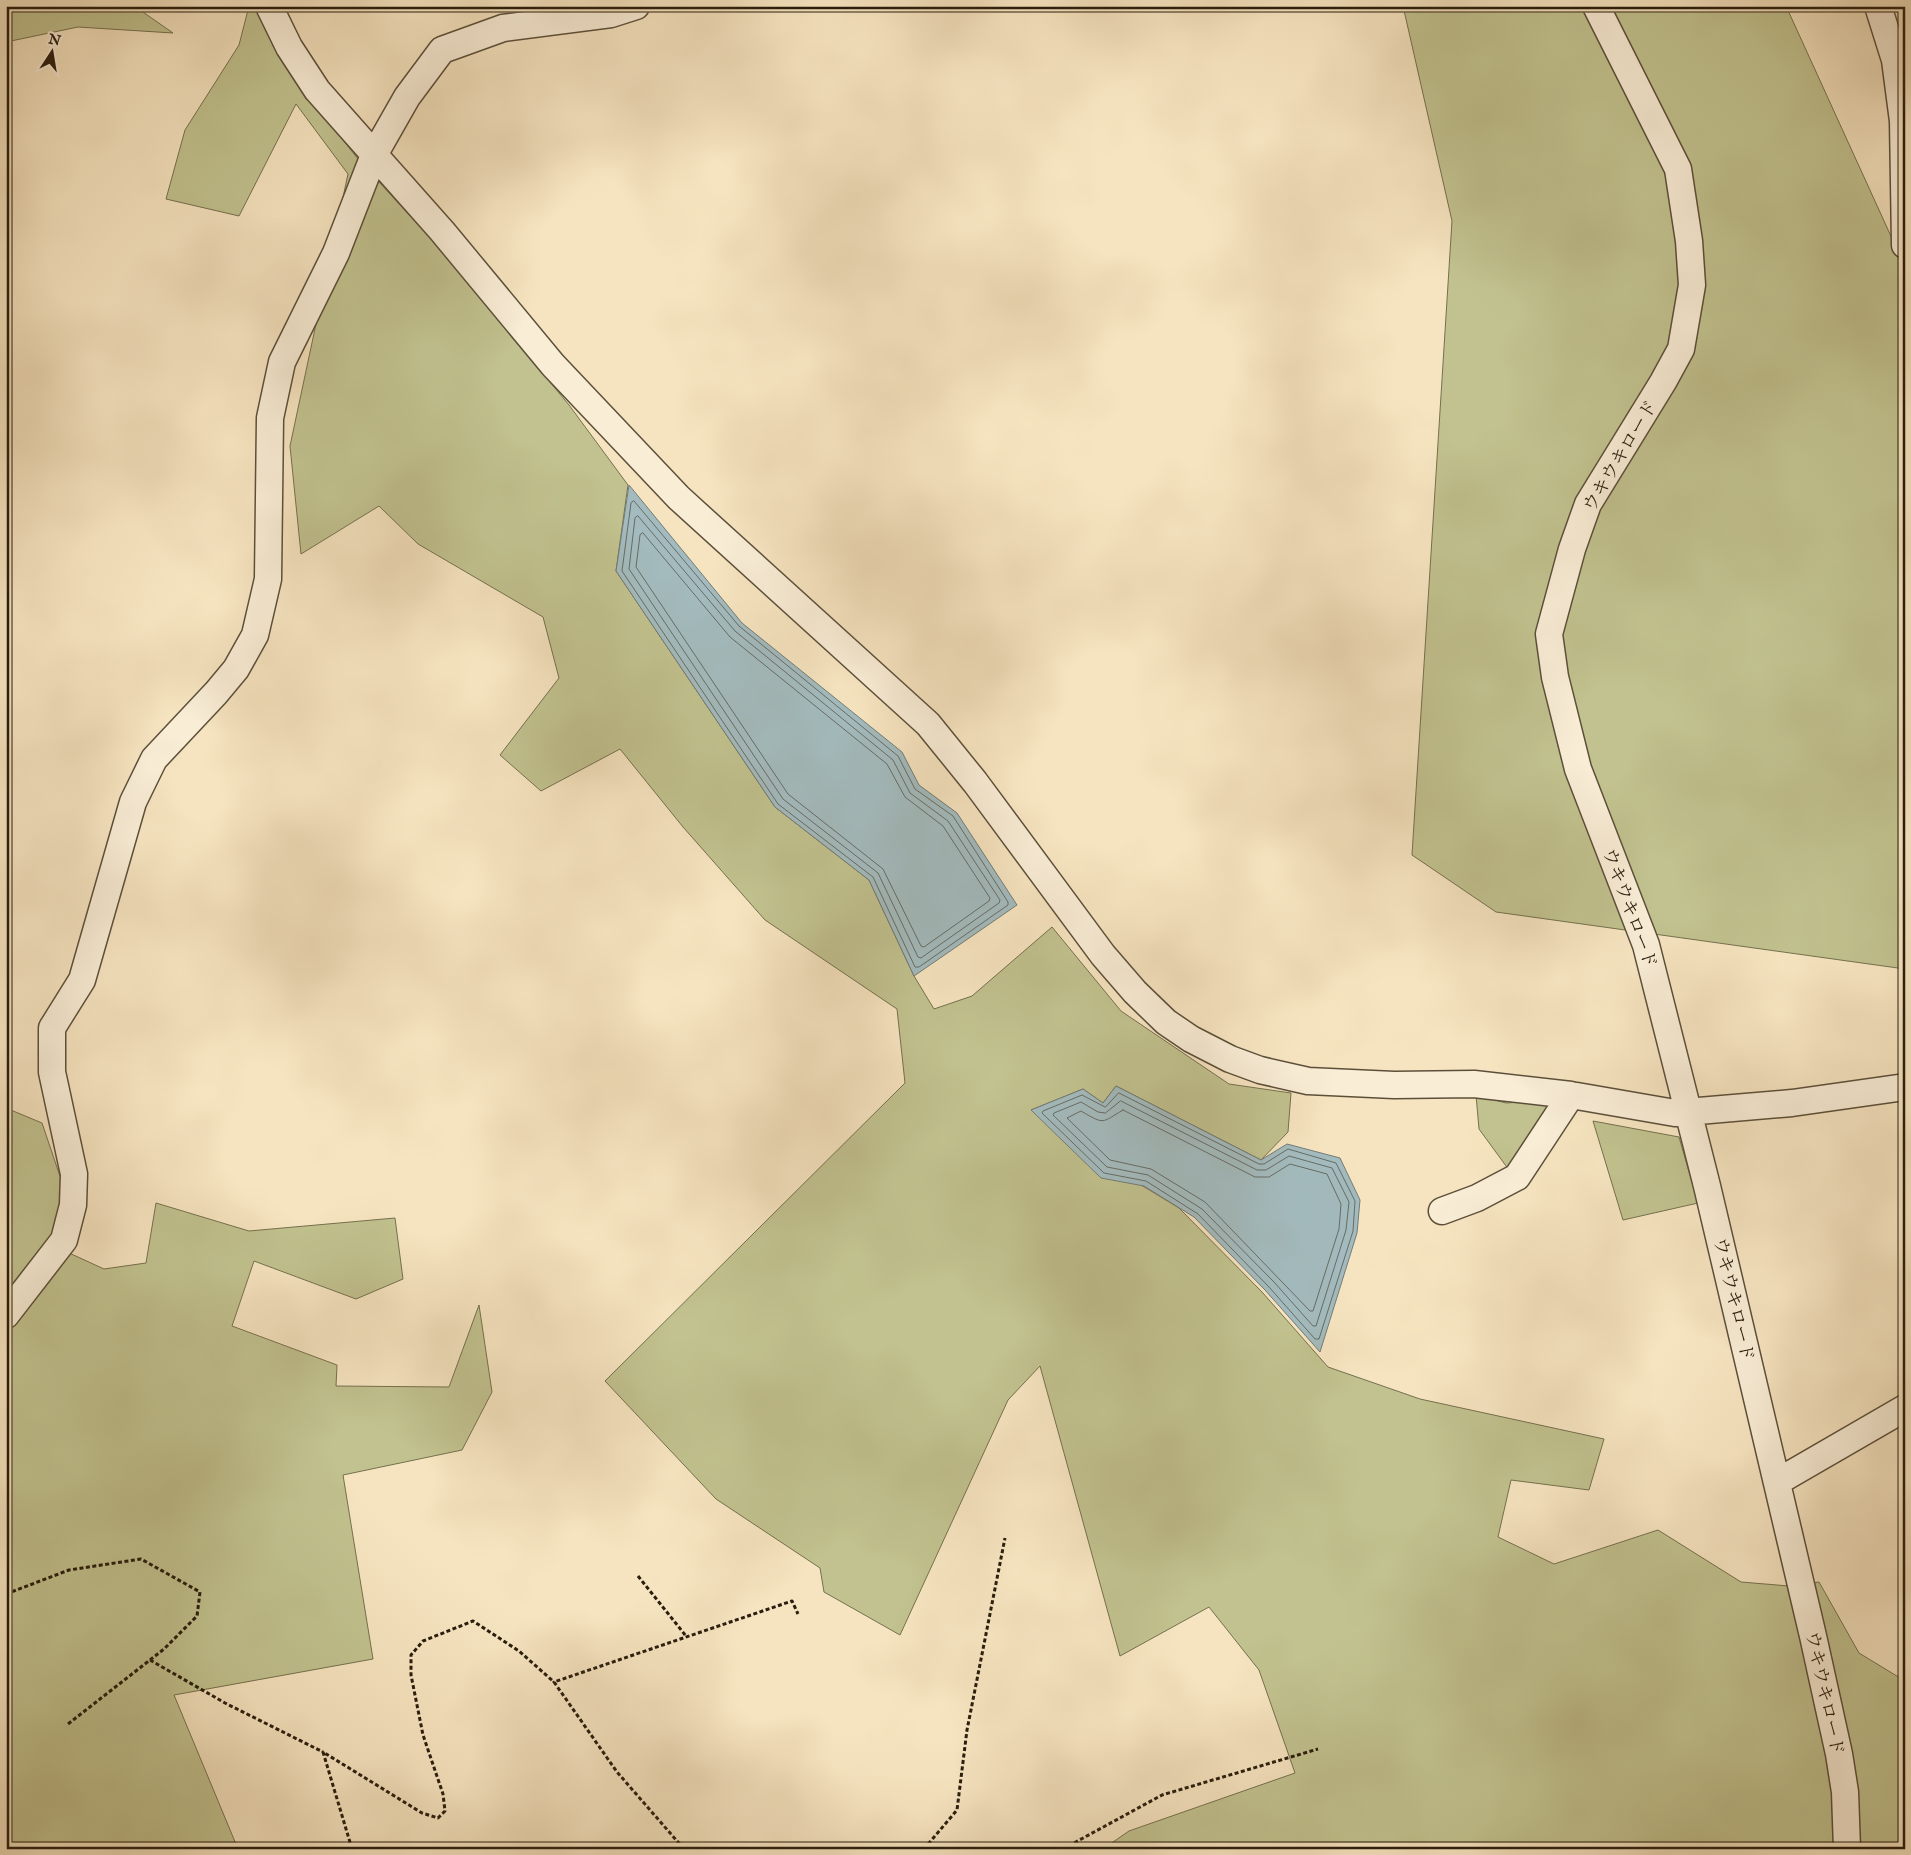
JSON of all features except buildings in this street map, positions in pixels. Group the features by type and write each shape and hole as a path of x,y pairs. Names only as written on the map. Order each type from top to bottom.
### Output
{"street":[{"path":"269,6 289,47 318,90 442,231 553,365 679,498 928,724 975,782 1103,955 1135,992 1166,1022 1230,1059 1260,1070 1308,1082 1394,1085 1474,1084 1570,1094 1675,1113 1792,1103 1905,1087"},
{"path":"6,1315 64,1240 73,1206 74,1174 52,1072 52,1028 82,980 133,802 154,760 216,694 236,669 255,635 268,579 270,418 282,362 336,253 374,155 407,97 442,50 503,28 611,14 636,6"},
{"name":"ウキウキロード","path":"1596,6 1678,169 1689,241 1692,285 1681,349 1663,382 1588,504 1572,549 1549,634 1554,677 1578,769 1646,945 1777,1482 1839,1754 1845,1792 1847,1849"},
{"path":"1878,6 1895,60 1903,121 1905,245"},
{"path":"1442,1211 1477,1198 1517,1176 1570,1094"},
{"path":"1777,1482 1905,1408"}],"path":[{"path":"924,1849 957,1810 967,1730 1005,1538"},
{"path":"6,1594 69,1570 142,1559 200,1592 197,1616 150,1660 68,1724"},
{"path":"638,1576 686,1636"},
{"path":"554,1682 792,1601 798,1614"},
{"path":"150,1660 225,1703 323,1752 422,1813 438,1818 444,1811 443,1794 423,1735 411,1675 412,1655 423,1641 473,1621 519,1651 554,1682 617,1772 684,1849"},
{"path":"1063,1849 1162,1795 1318,1749"},
{"path":"323,1752 352,1849"}],"green space":[{"path":"6,6 129,6 140,10 173,33 78,27 6,42"},
{"path":"249,6 253,6 301,86 358,159 434,242 569,405 628,485 616,571 775,807 869,880 914,976 934,1009 972,996 1052,927 1121,1011 1229,1084 1291,1093 1288,1132 1261,1160 1116,1086 1103,1103 1083,1089 1031,1110 1133,1180 1179,1208 1262,1292 1328,1367 1420,1399 1604,1439 1589,1490 1511,1480 1498,1537 1554,1564 1658,1530 1741,1582 1789,1586 1819,1582 1859,1653 1905,1681 1905,1849 1103,1849 1129,1831 1295,1773 1259,1670 1209,1607 1120,1656 1040,1366 1008,1400 900,1635 824,1592 820,1568 716,1499 605,1381 905,1083 897,1009 765,920 683,827 620,749 541,791 500,755 559,678 543,617 418,544 379,506 301,554 290,446 348,174 296,104 239,216 166,199 185,130 239,45"},
{"path":"1403,6 1786,6 1905,267 1905,969 1496,912 1412,855 1452,221"},
{"path":"1476,1095 1506,1103 1534,1101 1551,1108 1509,1170 1479,1129"},
{"path":"6,1108 42,1123 66,1194 67,1252 104,1269 146,1263 156,1203 249,1231 395,1218 403,1279 356,1299 254,1261 232,1326 337,1365 336,1386 449,1387 479,1305 492,1392 462,1450 343,1475 373,1659 174,1695 238,1849 6,1849 6,1530 12,1515 6,1504"},
{"path":"1593,1121 1679,1137 1698,1203 1623,1220"}],"water":[{"path":"629,485 742,623 902,752 919,785 957,813 1017,905 914,976 869,880 775,807 616,571"},
{"path":"1116,1086 1261,1160 1287,1144 1340,1158 1360,1200 1357,1233 1320,1352 1265,1290 1194,1217 1144,1186 1101,1178 1031,1110 1083,1089 1103,1103"}]}
